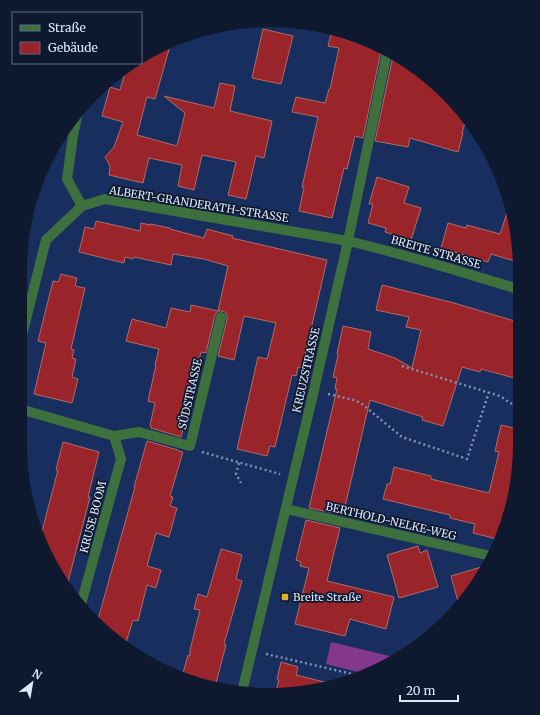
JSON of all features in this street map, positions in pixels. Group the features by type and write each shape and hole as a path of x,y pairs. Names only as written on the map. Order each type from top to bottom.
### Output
{"street":[{"name":"KREUZSTRASSE","path":"243,686 348,241 386,57"},
{"path":"68,135 67,179 82,206"},
{"name":"ALBERT-GRANDERATH-STRASSE","path":"27,315 46,240 82,206 105,199 348,241"},
{"name":"BREITE STRASSE","path":"348,241 408,256 513,288"},
{"name":"SÜDSTRASSE","path":"27,411 114,436 139,432 190,446 220,317"},
{"name":"KRUSE BOOM","path":"82,599 121,459 114,436"},
{"name":"BERTHOLD-NELKE-WEG","path":"286,509 486,555"}],"path":[{"path":"402,366 489,392 500,396 513,405"},
{"path":"314,390 358,402 365,406 402,437 468,459 489,392"},
{"path":"190,446 193,450 293,478"},
{"path":"239,463 236,474 241,483"},
{"path":"252,651 352,674"}],"shaded area":[{"path":"331,642 390,656 357,672 326,664"}],"building":[{"path":"263,29 293,36 281,84 252,78"},
{"path":"331,35 363,45 380,54 363,138 355,136 347,169 344,168 332,218 299,211 304,187 302,187 318,117 292,112 296,97 325,103 330,89 339,48 328,46"},
{"path":"169,49 155,99 147,97 137,135 177,146 185,113 164,96 214,108 220,83 235,86 230,111 272,121 264,158 256,156 246,199 228,195 236,162 202,155 194,190 178,186 182,165 149,158 143,183 109,175 110,166 105,157 114,147 123,122 102,116 110,87 120,90 124,75"},
{"path":"392,60 430,87 442,98 465,124 458,152 410,138 408,147 375,141"},
{"path":"377,177 409,187 404,203 421,208 411,240 385,232 386,228 368,223 373,204 369,204"},
{"path":"506,215 511,238 512,260 491,254 488,262 441,248 448,223 466,228 467,225 500,234"},
{"path":"96,221 140,231 141,223 150,224 204,238 207,229 233,236 232,238 327,260 302,368 298,367 296,376 292,375 275,447 270,446 267,456 237,449 258,357 267,359 276,323 244,316 234,360 218,356 227,315 225,312 218,311 228,266 204,259 173,254 171,265 134,257 133,259 125,257 124,263 79,252 85,227 94,229"},
{"path":"61,274 77,278 75,286 85,288 71,349 74,350 72,358 76,359 72,377 78,379 72,403 34,394 46,343 38,341 53,281 58,282"},
{"path":"382,285 454,303 513,321 513,378 481,369 480,372 462,367 443,426 422,420 423,417 370,400 343,515 309,508 337,389 335,389 337,378 333,377 343,326 371,332 368,349 395,358 412,368 421,330 406,327 409,317 376,310"},
{"path":"191,305 218,311 215,315 206,353 201,352 181,437 151,428 150,425 155,403 148,401 159,349 126,341 132,319 166,328 171,308 190,312"},
{"path":"501,425 513,428 511,477 505,508 495,538 473,533 475,524 450,518 450,515 383,499 387,484 390,484 394,467 431,476 431,479 489,493 499,452 495,451"},
{"path":"147,441 183,452 170,496 173,497 170,506 177,508 169,537 156,533 147,566 161,570 156,588 147,585 138,621 133,620 127,641 99,617"},
{"path":"63,442 99,452 88,497 90,497 68,581 52,552 42,530 58,470 56,470"},
{"path":"306,520 340,528 327,581 394,597 386,629 350,619 345,636 295,624 309,568 300,566 301,562 296,560"},
{"path":"418,546 420,553 427,550 438,587 399,598 387,555"},
{"path":"221,549 242,555 236,579 242,581 224,644 226,645 216,682 183,672 188,655 190,656 190,650 200,610 194,609 198,594 207,597"},
{"path":"479,568 458,600 451,576"},
{"path":"281,662 298,667 296,675 323,682 302,686 277,688 279,680 277,679"}],"place":[{"name":"Breite Straße","path":"285,597"}]}
